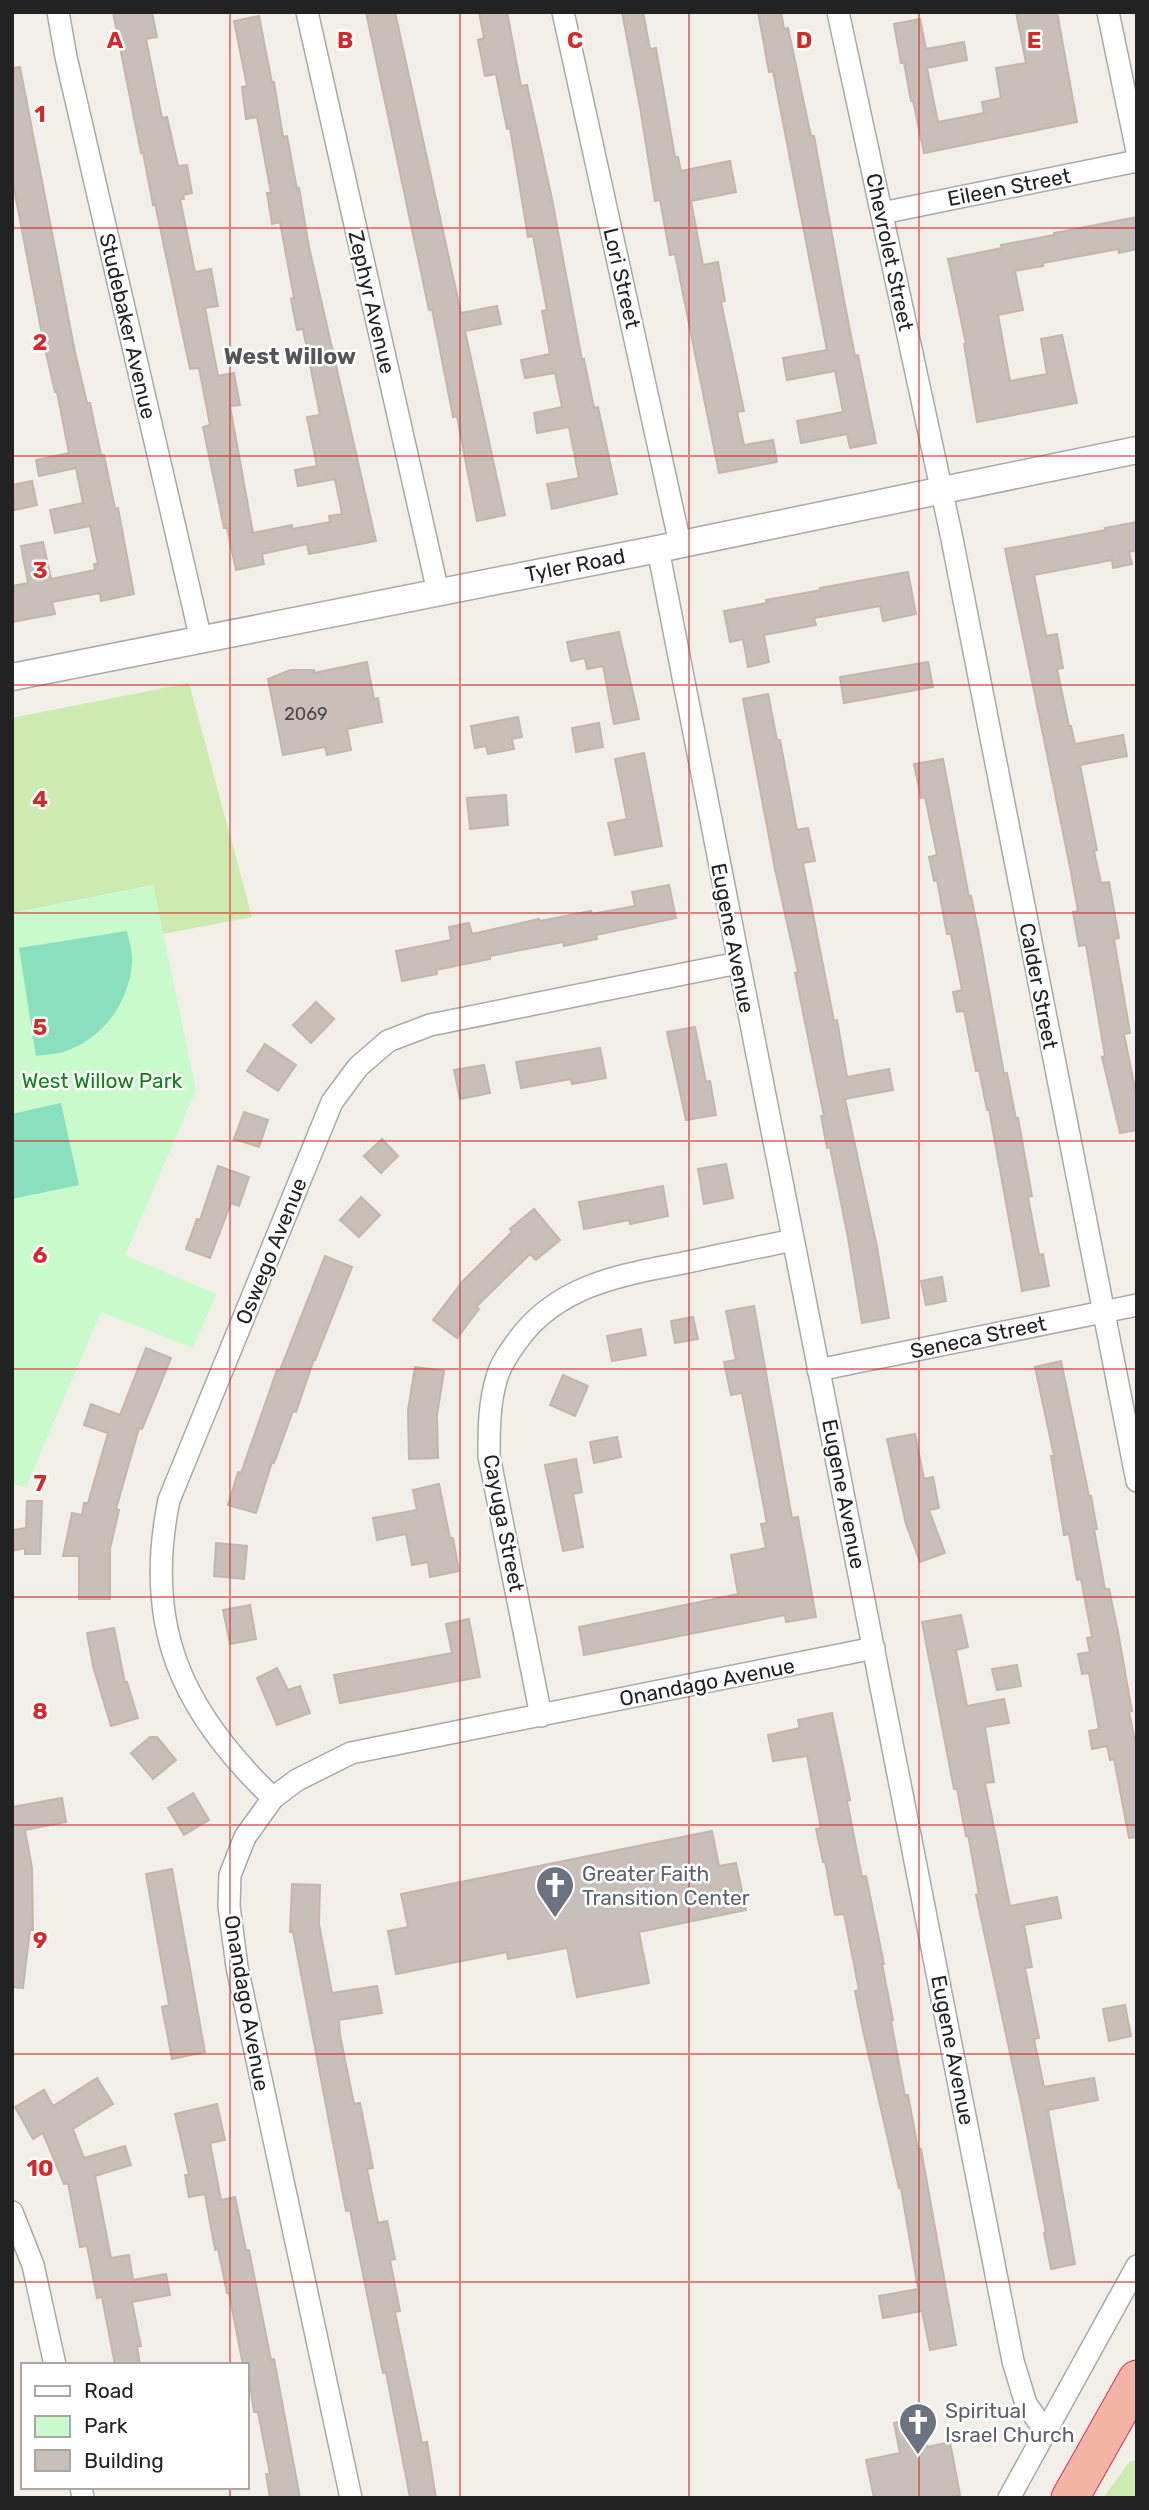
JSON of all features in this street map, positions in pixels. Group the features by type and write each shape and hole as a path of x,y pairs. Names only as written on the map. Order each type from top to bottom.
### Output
{"highway":[{"path":"1070,2498 1121,2432 1137,2379"}],"street":[{"name":"Studebaker Avenue","path":"58,12 69,70 201,640"},
{"name":"Zephyr Avenue","path":"307,12 439,592"},
{"name":"Lori Street","path":"563,12 669,547"},
{"name":"Chevrolet Street","path":"838,12 942,491"},
{"path":"1108,12 1137,151"},
{"name":"Eileen Street","path":"882,214 1137,162"},
{"name":"Tyler Road","path":"12,677 669,547 1137,450"},
{"name":"Calder Street","path":"942,491 1137,1481"},
{"name":"Eugene Avenue","path":"669,547 738,963 1013,2361 1026,2404 1046,2432"},
{"name":"Oswego Avenue","path":"273,1798 226,1749 195,1706 183,1682 167,1636 163,1614 161,1537 169,1500 332,1102 358,1067 388,1041 430,1025 738,963"},
{"name":"Cayuga Street","path":"541,1716 489,1456 489,1415 498,1375 507,1355 537,1317 556,1302 587,1286 619,1276 793,1240"},
{"name":"Seneca Street","path":"818,1370 1137,1305"},
{"name":"Onandago Avenue","path":"351,2498 237,1967 229,1906 230,1875 245,1837 273,1798 296,1780 351,1753 874,1648"},
{"path":"12,2212 33,2265 55,2363"},
{"path":"1009,2498 1137,2266"}],"green space":[{"path":"189,683 252,917 163,934 153,885 12,913 12,718"},
{"name":"West Willow Park","path":"153,885 196,1090 125,1255 216,1294 193,1348 101,1312 26,1487 12,1484 12,913"},
{"path":"127,931 132,955 130,978 111,1018 90,1039 77,1046 60,1053 36,1056 19,948"},
{"path":"61,1103 79,1185 12,1199 12,1114"},
{"path":"1137,2460 1137,2498 1103,2498 1130,2461"}],"building":[{"path":"113,12 152,12 157,37 146,39 162,118 167,117 178,166 187,165 192,193 183,195 184,199 180,199 195,272 211,269 218,306 205,308 218,376 234,373 240,405 230,406 253,533 292,525 292,529 330,522 329,516 342,514 335,479 298,486 295,470 317,466 307,417 320,415 303,329 297,330 280,222 272,224 267,193 271,193 257,117 246,119 242,87 247,86 234,21 259,16 283,137 287,136 297,189 299,188 309,247 376,541 309,554 307,544 262,554 264,564 236,570 227,528 224,528 203,427 210,425 199,368 190,369 155,204 153,205 143,152 141,153"},
{"path":"366,12 395,12 461,313 497,306 501,324 465,331 505,515 477,521 457,416 453,417 432,309 429,310"},
{"path":"479,12 507,12 521,86 527,85 551,194 582,360 584,359 594,408 598,407 617,494 552,509 547,484 579,478 569,427 537,433 534,413 562,407 555,373 525,378 521,360 550,354 542,311 547,310 533,236 528,237 510,128 507,129 496,74 485,76 478,40 484,38"},
{"path":"622,12 643,12 650,49 656,48 675,157 678,157 681,171 730,161 736,192 691,201 703,265 718,262 725,301 721,302 744,411 737,412 744,445 773,440 777,462 719,473 675,254 670,255 660,200 655,201"},
{"path":"758,12 781,12 784,29 788,28 811,136 814,136 855,356 858,355 876,443 850,448 847,434 801,443 797,421 843,412 835,371 787,380 783,358 827,350 773,71 769,72"},
{"path":"1016,12 1057,12 1077,122 924,153 894,24 920,19 926,49 964,42 967,60 927,68 938,122 984,113 982,102 1001,98 996,68 1026,63"},
{"path":"20,67 75,352 101,455 104,455 115,509 118,508 134,594 101,601 100,593 52,602 55,614 12,622 12,586 28,583 21,546 43,542 51,579 95,570 94,564 98,564 90,526 55,533 50,510 83,503 76,468 39,476 36,460 69,453 43,340 12,178 12,68"},
{"path":"1137,217 1137,249 1119,253 1118,249 1015,271 1023,310 998,315 1010,381 1047,374 1041,339 1062,335 1077,403 977,422 966,344 948,259 1002,248 1001,245 1054,233"},
{"path":"32,481 37,505 15,510 12,485"},
{"path":"1137,522 1137,550 1129,552 1132,564 1113,568 1112,560 1034,575 1046,636 1057,634 1063,668 1057,669 1075,744 1123,735 1127,756 1080,765 1101,883 1109,882 1119,938 1114,939 1130,1033 1124,1034 1137,1098 1137,1130 1120,1133 1102,1057 1105,1056 1086,945 1079,946 1073,912 1078,911 1070,867 1005,549"},
{"path":"908,572 916,614 883,621 880,606 814,618 816,625 764,635 769,662 748,667 743,639 730,642 724,611 767,603 766,600 821,590 820,588"},
{"path":"619,632 639,719 614,724 603,666 587,669 585,658 571,661 567,642"},
{"path":"367,662 374,699 378,698 382,722 347,729 351,750 327,755 325,747 283,755 268,679 290,670 314,670 314,673"},
{"path":"928,662 933,687 844,703 840,677"},
{"path":"768,694 777,740 780,740 797,830 808,828 815,861 803,863 847,1077 889,1069 893,1090 845,1099 877,1247 889,1318 862,1323 830,1147 827,1148 821,1116 824,1116 795,973 798,972 775,869 743,699"},
{"path":"518,717 522,737 512,739 514,749 488,754 486,746 475,748 471,726"},
{"path":"599,723 603,747 576,752 572,728"},
{"path":"644,753 662,846 615,855 608,823 627,819 615,759"},
{"path":"943,759 1004,1074 1007,1073 1016,1119 1018,1118 1039,1255 1043,1254 1049,1286 1022,1291 989,1109 987,1110 979,1070 976,1071 964,1011 957,1012 953,992 962,990 951,934 947,934 937,880 934,881 929,857 937,855 925,797 921,798 914,764"},
{"path":"506,795 508,825 470,829 467,798"},
{"path":"669,885 676,918 596,935 597,939 564,946 563,942 490,956 490,959 436,970 437,974 402,981 396,951 451,940 449,927 469,923 472,934 539,919 540,921 591,911 592,914 635,906 632,892"},
{"path":"316,1002 334,1019 311,1043 293,1025"},
{"path":"695,1027 716,1115 686,1120 667,1032"},
{"path":"265,1044 296,1065 278,1091 247,1071"},
{"path":"600,1048 606,1078 572,1084 571,1079 521,1088 516,1062"},
{"path":"484,1065 490,1093 460,1099 454,1070"},
{"path":"244,1112 268,1120 259,1147 234,1139"},
{"path":"382,1139 398,1156 381,1173 364,1156"},
{"path":"726,1164 733,1198 704,1204 698,1169"},
{"path":"218,1166 249,1177 239,1206 231,1203 210,1258 186,1249 197,1219 200,1220"},
{"path":"663,1186 668,1216 584,1229 579,1202"},
{"path":"361,1197 380,1215 359,1237 340,1220"},
{"path":"534,1209 560,1240 536,1260 530,1254 476,1307 479,1309 457,1338 433,1320 463,1281 512,1232 510,1229"},
{"path":"325,1256 352,1267 314,1359 296,1412 293,1411 274,1463 272,1462 256,1513 228,1505 277,1370 280,1370"},
{"path":"942,1277 946,1301 926,1305 921,1281"},
{"path":"754,1306 792,1518 798,1517 816,1617 786,1622 785,1615 584,1655 579,1627 738,1594 731,1555 766,1548 761,1524 767,1523 742,1393 731,1395 724,1362 736,1360 726,1311"},
{"path":"693,1317 698,1339 675,1343 671,1321"},
{"path":"641,1329 646,1355 612,1361 607,1336"},
{"path":"146,1348 171,1358 142,1429 139,1428 116,1509 119,1510 110,1549 110,1599 79,1599 79,1556 63,1556 72,1513 82,1515 84,1503 88,1503 108,1433 84,1425 91,1404 120,1415"},
{"path":"1061,1361 1091,1496 1105,1589 1109,1589 1132,1711 1129,1712 1137,1751 1137,1837 1129,1838 1114,1759 1110,1760 1107,1746 1092,1749 1089,1731 1099,1729 1089,1673 1082,1674 1078,1654 1090,1652 1087,1638 1092,1637 1081,1579 1077,1580 1069,1534 1064,1535 1051,1456 1054,1456 1035,1367"},
{"path":"415,1367 444,1371 437,1415 438,1458 409,1459 408,1410"},
{"path":"563,1375 588,1386 575,1416 550,1405"},
{"path":"915,1434 924,1479 933,1477 939,1508 929,1510 945,1553 920,1562 906,1524 887,1439"},
{"path":"617,1437 621,1457 594,1463 590,1442"},
{"path":"576,1459 582,1492 573,1494 583,1547 563,1551 545,1465"},
{"path":"439,1484 459,1571 430,1577 428,1562 412,1565 406,1534 377,1540 373,1518 417,1510 413,1490"},
{"path":"27,1501 42,1501 40,1554 25,1554 25,1548 12,1551 12,1530 26,1528"},
{"path":"216,1543 247,1546 244,1579 214,1576"},
{"path":"250,1605 256,1639 230,1644 223,1610"},
{"path":"961,1615 968,1647 956,1650 967,1706 1004,1699 1009,1723 985,1727 994,1782 985,1783 1010,1906 1057,1897 1061,1918 1024,1925 1032,1967 1025,1968 1039,2038 1034,2039 1044,2087 1094,2078 1098,2100 1048,2110 1075,2264 1051,2269 1022,2109 976,1895 979,1894 968,1835 966,1836 957,1789 954,1789 922,1622"},
{"path":"469,1619 480,1677 340,1703 334,1675 452,1653 446,1624"},
{"path":"114,1628 125,1683 127,1682 138,1718 111,1726 93,1666 87,1633"},
{"path":"1017,1665 1021,1686 997,1690 992,1669"},
{"path":"277,1668 288,1690 300,1686 310,1713 277,1725 257,1678"},
{"path":"832,1713 862,1877 866,1876 884,1964 905,2096 908,2095 918,2149 921,2149 956,2345 930,2350 922,2311 883,2318 879,2296 918,2289 901,2188 862,2026 855,1991 859,1990 844,1914 835,1915 825,1861 823,1862 816,1829 821,1828 807,1756 773,1761 768,1735 800,1728 798,1720"},
{"path":"150,1737 157,1737 176,1760 153,1779 131,1753"},
{"path":"193,1793 209,1820 184,1835 168,1808"},
{"path":"62,1798 66,1822 25,1830 32,1868 33,1930 30,1930 23,1988 12,1987 12,1807"},
{"name":"Greater Faith Transition Center","path":"712,1831 719,1866 736,1863 746,1910 639,1932 649,1983 577,1997 567,1948 508,1959 507,1952 396,1974 388,1931 408,1927 401,1894"},
{"path":"172,1869 205,2052 172,2059 162,2007 169,2005 146,1874"},
{"path":"292,1884 320,1885 319,1924 332,1993 377,1986 382,2013 339,2020 340,2035 354,2104 360,2103 373,2168 367,2169 378,2223 387,2221 395,2259 390,2260 400,2311 395,2312 422,2443 427,2442 436,2498 410,2498 386,2372 383,2373 350,2210 346,2211 293,1932 290,1932"},
{"path":"1125,2005 1131,2036 1109,2041 1103,2009"},
{"path":"97,2078 113,2104 73,2129 84,2158 125,2146 131,2165 95,2176 111,2258 129,2255 133,2280 166,2274 170,2295 132,2302 141,2346 137,2347 140,2363 115,2363 102,2297 97,2298 87,2246 80,2247 68,2183 64,2184 43,2133 33,2139 15,2107 44,2090 53,2106"},
{"path":"217,2104 225,2140 210,2143 221,2200 235,2197 246,2250 249,2250 271,2360 274,2359 300,2498 270,2498 266,2474 270,2474 258,2412 254,2412 248,2363 243,2363 229,2293 218,2249 215,2250 205,2194 189,2197 185,2175 189,2175 175,2114"},
{"name":"Spiritual Israel Church","path":"921,2417 927,2447 950,2442 960,2495 947,2498 874,2498 866,2460 900,2453 894,2423"}],"place":[{"name":"Greater Faith Transition Center","path":"555,1919"},
{"name":"Spiritual Israel Church","path":"918,2456"}],"district":[{"name":"West Willow","path":"290,356"}]}
